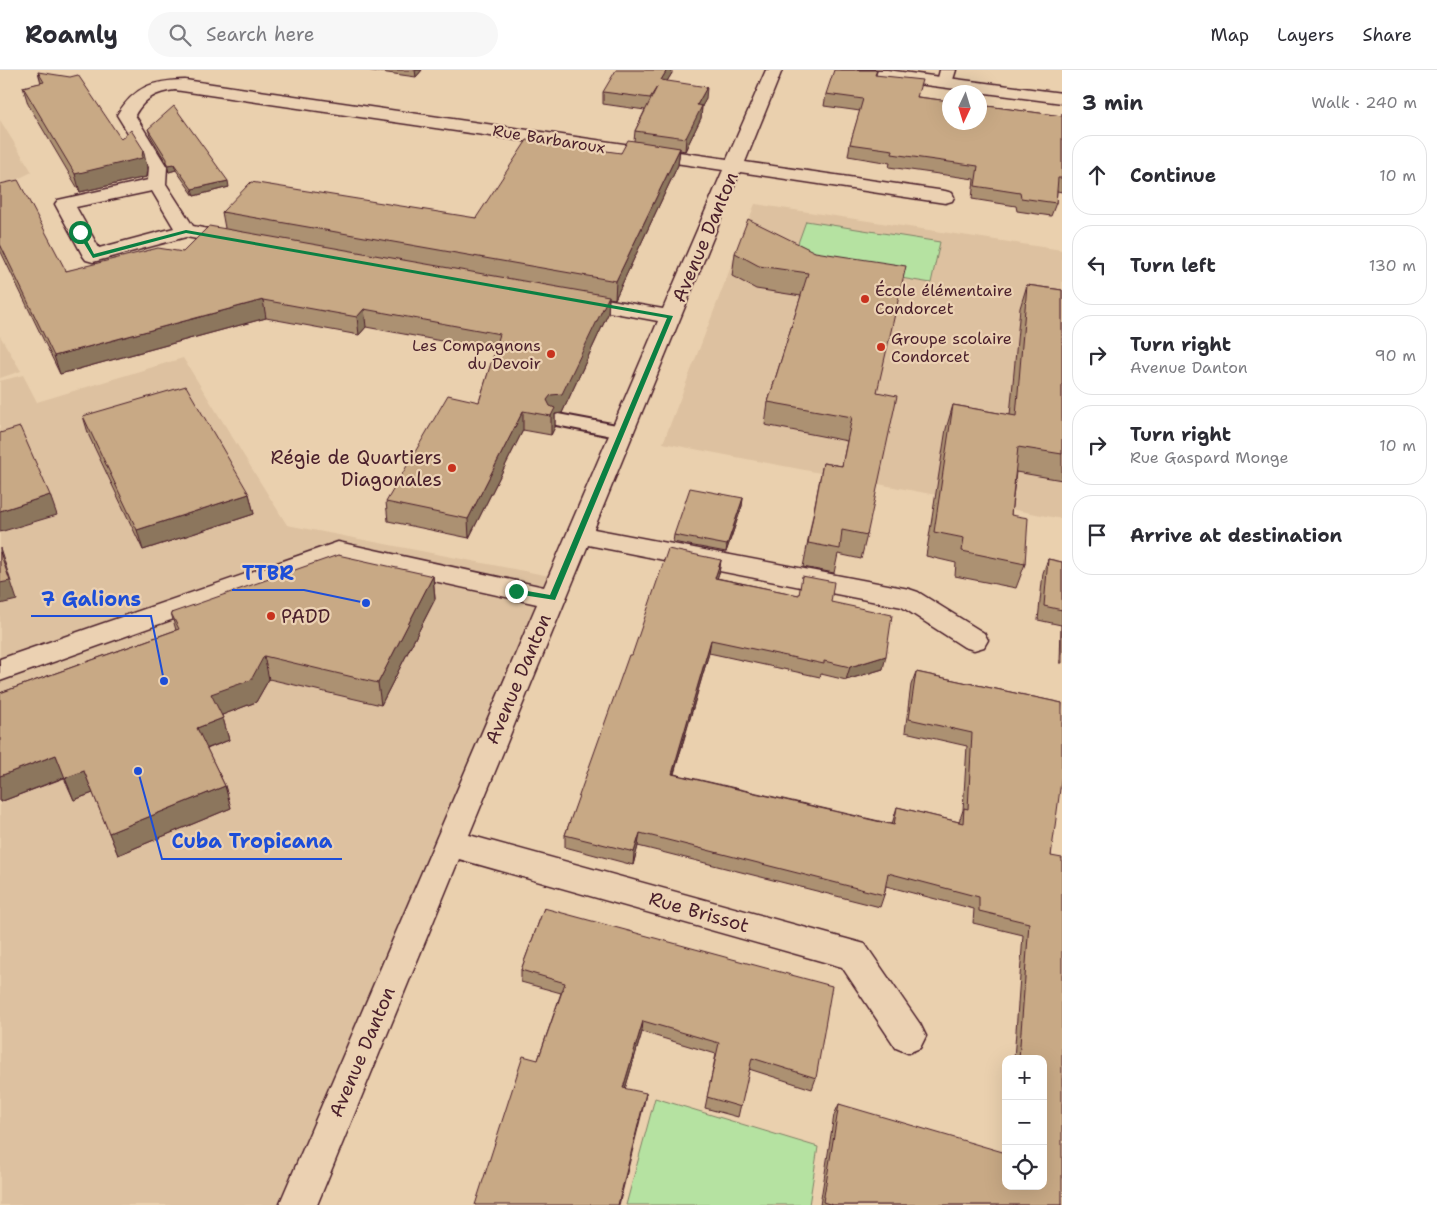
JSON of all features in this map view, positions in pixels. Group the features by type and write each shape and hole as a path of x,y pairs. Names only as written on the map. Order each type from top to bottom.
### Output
{"street":[{"name":"Avenue Danton","path":"298,1205 735,167 774,70"},
{"path":"849,70 946,76 1062,98"},
{"name":"Rue Barbaroux","path":"157,184 158,167 126,116 134,100 153,88 186,85 945,197"},
{"path":"186,231 157,184 65,204 93,256 186,231 254,243"},
{"path":"557,297 671,317"},
{"path":"579,535 909,599 974,640"},
{"path":"0,670 338,551 552,598"},
{"name":"Rue Brissot","path":"450,843 853,955 908,1036"}],"lane":[{"path":"558,420 622,432"}],"shaded area":[{"path":"0,120 32,172 0,188"},
{"name":"Groupe scolaire Condorcet","path":"755,204 1062,250 1062,519 663,443"},
{"path":"0,336 21,371 0,378"},
{"path":"183,358 287,525 560,578 298,1205 0,1205 0,381 23,375 37,402"}],"green space":[{"path":"806,221 940,242 931,283 792,260"},
{"path":"655,1098 818,1147 809,1205 626,1205"}],"building":[{"path":"616,70 667,70 661,80 707,87 697,105 702,106 686,138 635,131 657,87 650,98 603,92"},
{"path":"834,70 877,70 875,75 922,80 917,97 942,100 942,130 987,130 987,106 1062,116 1062,178 1058,178 1056,203 1021,198 1020,193 975,186 978,166 892,154 893,150 850,144 863,99 826,94"},
{"path":"38,72 70,77 78,75 121,139 131,130 143,149 142,158 75,174 23,87 44,82"},
{"path":"174,106 228,181 192,189 174,164 167,165 167,159 148,129"},
{"path":"527,140 621,153 628,140 680,148 616,281 222,212 251,182 476,218"},
{"path":"18,180 66,271 158,248 183,252 209,226 609,296 562,394 551,395 547,400 550,406 555,408 551,416 523,411 468,519 386,502 448,395 479,402 500,334 364,309 357,317 263,300 54,356 0,244 0,184"},
{"path":"748,219 815,252 906,266 877,392 897,396 867,535 842,530 840,549 808,543 823,463 842,466 852,417 768,402 808,273 759,266 735,253"},
{"path":"1027,285 1062,290 1062,454 1018,447 1011,515 1028,518 1025,564 962,551 964,538 934,532 953,405 1016,416"},
{"path":"186,386 249,494 137,530 83,416"},
{"path":"20,427 50,495 0,511 0,433"},
{"path":"690,488 743,498 727,545 674,535"},
{"path":"668,549 721,560 715,578 799,595 802,576 834,582 831,602 892,615 886,656 850,667 824,661 824,664 711,640 672,774 894,825 897,807 963,823 964,808 968,809 972,733 909,719 916,672 1062,703 1062,774 1051,856 1062,858 1062,1205 833,1205 823,1202 839,1104 1002,1152 1002,1190 1047,1190 1047,1055 1019,1055 1029,923 979,911 979,897 888,873 884,895 640,833 634,852 565,835 629,655 632,655"},
{"path":"0,552 10,581 0,583"},
{"path":"338,555 433,576 378,683 264,656 251,680 211,694 223,718 197,728 225,786 109,833 84,771 65,778 56,755 0,776 0,693 179,629 171,613"},
{"path":"1048,559 1062,562 1062,610 1044,606"},
{"path":"544,908 832,986 816,1078 752,1058 741,1107 707,1097 719,1043 643,1021 623,1088 646,1093 618,1205 475,1205 523,1056 538,1060 565,983 521,970"}],"place":[{"name":"École élémentaire Condorcet","path":"865,299"},
{"name":"Groupe scolaire Condorcet","path":"881,347"},
{"name":"Les Compagnons du Devoir","path":"551,354"},
{"name":"Régie de Quartiers Diagonales","path":"452,468"},
{"name":"TTBR","path":"366,603"},
{"name":"PADD","path":"271,616"},
{"name":"7 Galions","path":"164,681"},
{"name":"Cuba Tropicana","path":"138,771"}],"route":[{"path":"80,232 93,256 186,231 671,317 552,598 516,591"}]}
